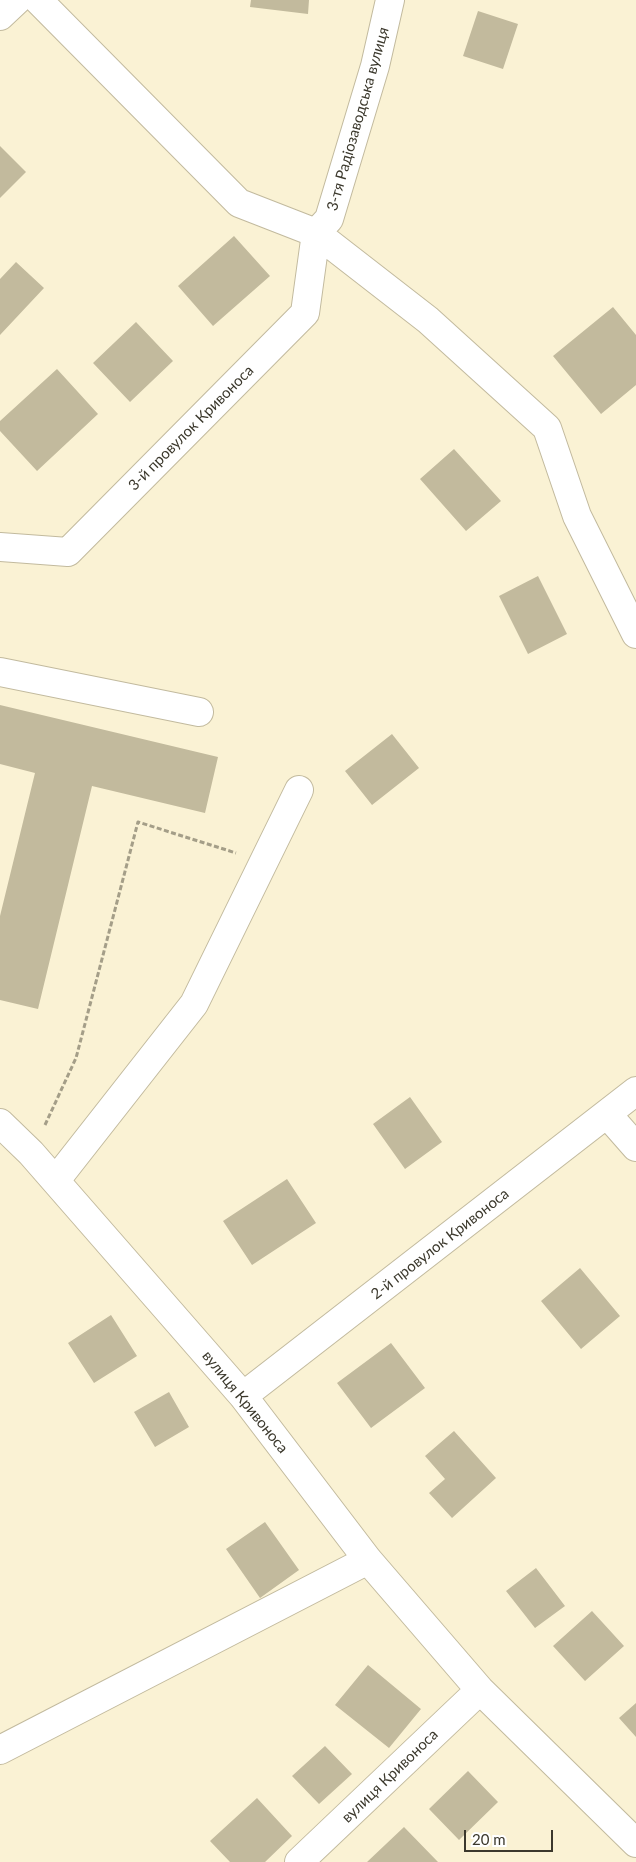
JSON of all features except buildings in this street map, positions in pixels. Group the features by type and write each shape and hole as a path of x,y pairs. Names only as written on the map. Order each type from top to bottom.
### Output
{"street":[{"path":"0,16 17,0"},
{"path":"38,0 239,203 316,233 428,320 547,428 577,516 636,634"},
{"name":"3-тя Радіозаводська вулиця","path":"316,233 329,219 375,66 390,0"},
{"name":"3-й провулок Кривоноса","path":"0,547 68,552 305,313 316,233"},
{"path":"0,672 199,712"},
{"path":"56,1180 194,1004 299,790"},
{"name":"2-й провулок Кривоноса","path":"243,1396 636,1091"},
{"path":"607,1114 636,1147"},
{"name":"вулиця Кривоноса","path":"0,1123 56,1180 243,1396 368,1560 480,1690 636,1843"},
{"path":"0,1750 368,1560"},
{"name":"вулиця Кривоноса","path":"300,1862 480,1690"}],"path":[{"path":"31,1153 76,1058 138,822 264,862"}]}
